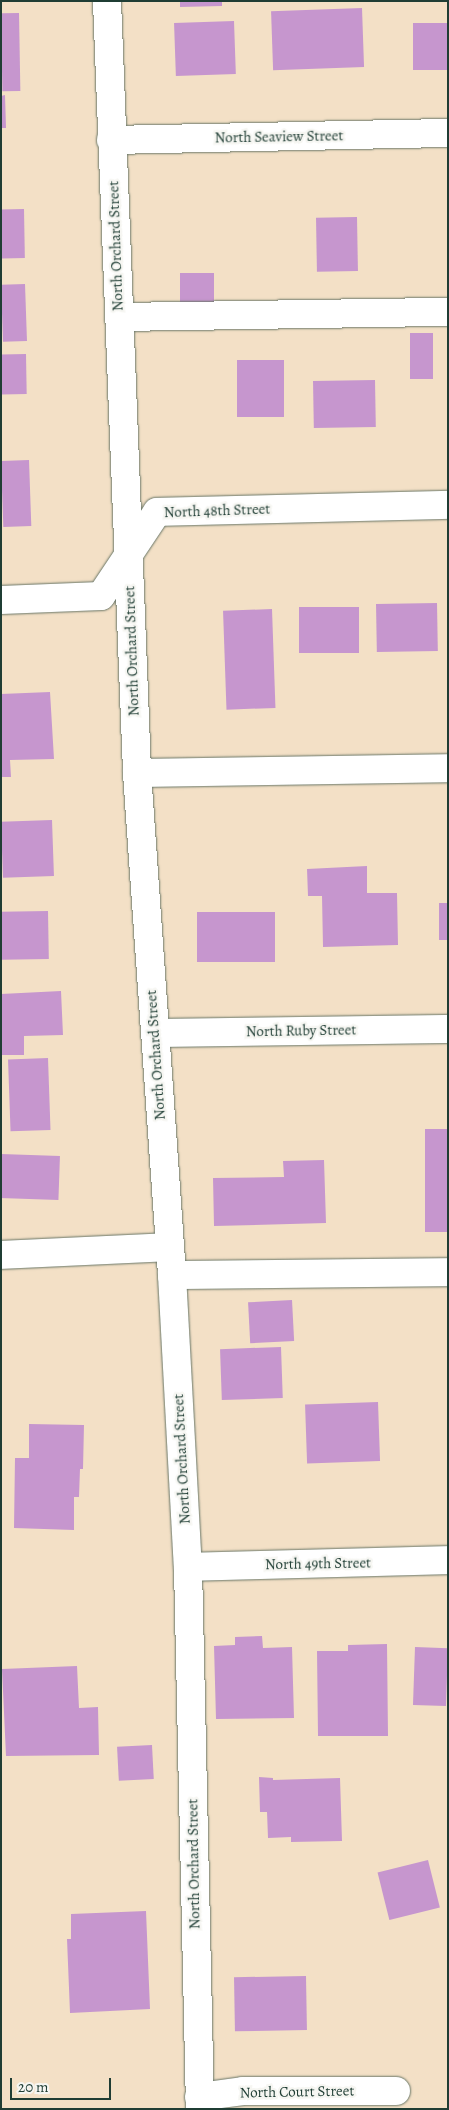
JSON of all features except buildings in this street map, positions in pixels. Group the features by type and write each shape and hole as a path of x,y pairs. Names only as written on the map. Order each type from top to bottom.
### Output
{"street":[{"name":"North Orchard Street","path":"106,1 137,773 168,1248 172,1275 188,1567 199,2103"},
{"name":"North Seaview Street","path":"111,140 448,133"},
{"path":"119,317 448,312"},
{"name":"North 48th Street","path":"1,600 101,596 157,512 448,505"},
{"path":"137,773 448,768"},
{"name":"North Ruby Street","path":"155,1033 448,1029"},
{"path":"1,1255 168,1248"},
{"path":"172,1275 448,1272"},
{"name":"North 49th Street","path":"188,1567 448,1560"},
{"name":"North Court Street","path":"199,2103 243,2091 396,2091"}]}
